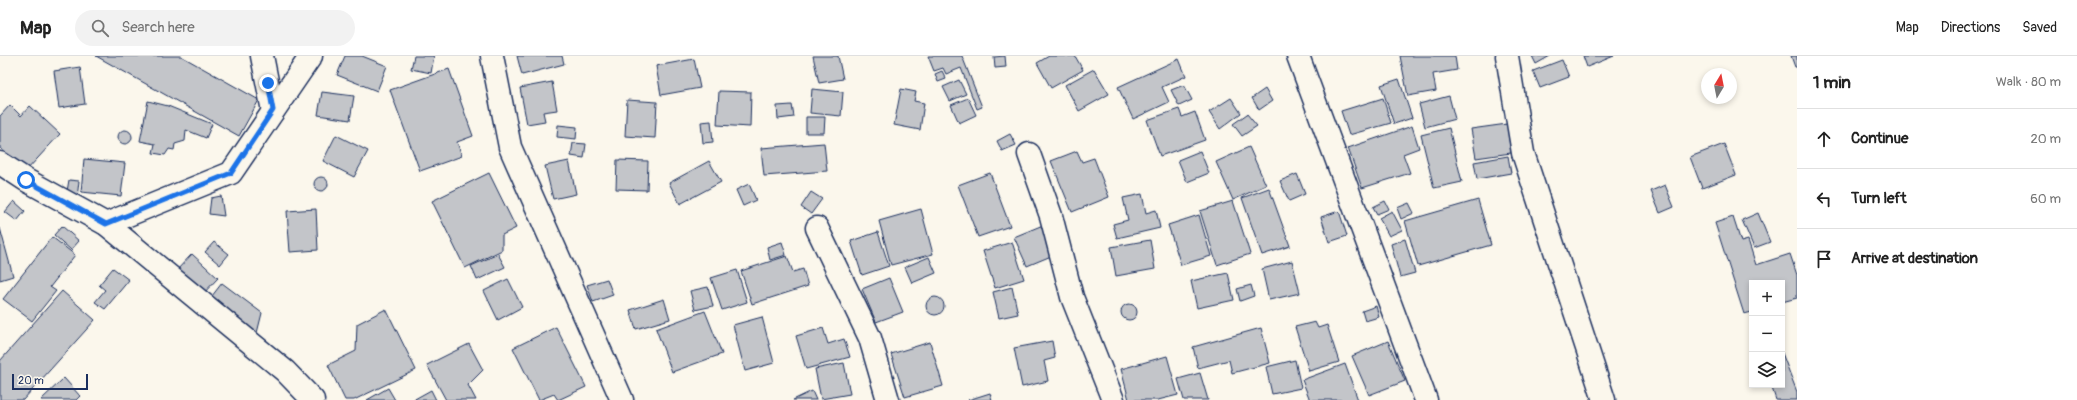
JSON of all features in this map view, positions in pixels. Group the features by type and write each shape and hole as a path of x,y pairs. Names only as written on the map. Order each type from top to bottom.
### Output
{"street":[{"path":"262,56 273,110"},
{"path":"106,224 231,173 311,56"},
{"path":"492,56 510,147 622,400"},
{"path":"1298,56 1426,400"},
{"path":"1507,56 1523,153 1604,400"},
{"path":"1029,154 1051,216 1072,297 1113,400"},
{"path":"0,163 26,180 106,224 285,371 313,400"},
{"path":"817,228 870,338 888,400"}],"building":[{"path":"96,56 181,56 259,100 239,136"},
{"path":"345,56 362,56 387,66 377,91 337,75"},
{"path":"414,56 434,56 431,73 411,69"},
{"path":"517,56 562,56 564,64 522,75"},
{"path":"813,56 838,56 843,79 819,83"},
{"path":"928,56 962,56 982,107 977,109 961,68 946,74 943,68 934,71"},
{"path":"1005,56 1006,67 995,68 994,57"},
{"path":"1049,56 1075,56 1083,70 1051,88 1037,63"},
{"path":"1400,56 1455,56 1457,70 1433,74 1436,91 1408,96"},
{"path":"1532,56 1550,56 1536,64"},
{"path":"1583,56 1614,56 1587,67"},
{"path":"1791,56 1797,56 1797,67 1795,67"},
{"path":"694,59 700,88 661,95 656,66"},
{"path":"1179,59 1186,76 1162,87 1169,102 1133,119 1118,87"},
{"path":"1562,60 1569,77 1540,88 1533,71"},
{"path":"80,67 85,104 59,108 54,71"},
{"path":"449,69 473,136 457,142 462,156 420,171 390,90"},
{"path":"1094,69 1109,94 1079,111 1065,85"},
{"path":"942,71 946,79 938,82 935,74"},
{"path":"1399,79 1412,118 1394,124 1381,85"},
{"path":"959,80 966,94 950,101 943,87"},
{"path":"552,82 557,110 543,112 545,121 527,124 520,88"},
{"path":"1184,85 1192,100 1179,106 1171,90"},
{"path":"812,89 843,92 841,116 810,113"},
{"path":"901,89 916,92 914,101 924,103 920,130 894,125"},
{"path":"1265,89 1272,101 1259,110 1252,98"},
{"path":"719,91 751,92 750,127 717,125"},
{"path":"322,92 354,96 350,120 318,115"},
{"path":"1449,96 1455,119 1425,127 1419,104"},
{"path":"968,98 976,115 959,123 951,105"},
{"path":"1231,98 1241,113 1220,129 1209,112"},
{"path":"1383,98 1391,123 1349,135 1341,111"},
{"path":"627,100 657,102 655,138 625,136"},
{"path":"148,101 168,106 212,124 206,138 186,130 185,141 175,144 174,150 169,149 165,155 153,153 155,144 140,141"},
{"path":"10,105 21,116 30,106 60,134 26,171 0,148 0,116"},
{"path":"792,105 794,117 778,119 777,106"},
{"path":"1179,109 1182,117 1195,112 1205,140 1160,156 1147,120"},
{"path":"1247,114 1257,126 1242,136 1233,124"},
{"path":"806,117 825,117 824,133 806,133"},
{"path":"711,121 713,142 703,143 701,122"},
{"path":"1507,124 1511,153 1476,158 1471,129"},
{"path":"558,125 577,127 576,139 557,137"},
{"path":"1412,126 1419,148 1403,154 1410,173 1362,188 1348,148"},
{"path":"1449,128 1462,182 1434,188 1421,135"},
{"path":"122,130 128,130 132,134 132,140 128,144 122,144 118,140 118,134"},
{"path":"1010,134 1016,145 1002,151 997,141"},
{"path":"336,135 368,151 354,177 323,161"},
{"path":"573,143 586,144 584,158 571,156"},
{"path":"824,143 827,171 764,176 761,148"},
{"path":"1724,144 1736,175 1702,188 1690,157"},
{"path":"1249,147 1266,185 1233,200 1216,162"},
{"path":"1077,151 1082,162 1094,158 1109,197 1072,212 1051,161"},
{"path":"1200,151 1209,173 1187,182 1178,160"},
{"path":"1508,156 1511,173 1477,179 1474,162"},
{"path":"84,159 125,163 121,196 81,192"},
{"path":"617,160 648,161 647,190 616,189"},
{"path":"569,161 576,194 553,199 545,166"},
{"path":"709,161 721,182 680,204 669,183"},
{"path":"489,173 516,228 502,235 502,250 465,268 432,201"},
{"path":"990,173 1010,226 978,237 958,185"},
{"path":"1297,174 1305,194 1289,201 1280,181"},
{"path":"318,177 324,177 328,181 328,187 324,191 318,191 314,187 314,181"},
{"path":"69,180 79,181 77,198 66,197"},
{"path":"749,184 756,200 743,206 736,190"},
{"path":"1665,185 1674,207 1660,213 1651,191"},
{"path":"1269,188 1290,246 1262,255 1242,198"},
{"path":"811,192 822,199 811,214 801,207"},
{"path":"1142,194 1146,213 1156,210 1160,228 1117,238 1113,224 1128,220 1123,198"},
{"path":"221,196 224,216 209,214 211,198"},
{"path":"1478,200 1491,245 1418,266 1405,221"},
{"path":"14,201 25,211 17,221 5,212"},
{"path":"1233,201 1250,254 1217,265 1200,211"},
{"path":"1385,201 1389,209 1377,214 1373,207"},
{"path":"1409,203 1414,213 1401,219 1397,208"},
{"path":"316,209 318,250 290,252 287,211"},
{"path":"921,209 933,254 891,265 879,221"},
{"path":"1339,211 1347,236 1329,242 1321,217"},
{"path":"1392,211 1402,230 1389,236 1379,218"},
{"path":"1758,213 1770,242 1754,248 1742,220"},
{"path":"1199,215 1211,256 1181,265 1168,225"},
{"path":"1733,217 1741,242 1748,240 1756,265 1790,254 1797,275 1797,298 1785,301 1785,280 1749,280 1749,313 1744,314 1715,223"},
{"path":"1043,225 1056,254 1027,266 1014,237"},
{"path":"62,226 79,241 71,250 54,235"},
{"path":"0,228 13,276 0,280"},
{"path":"878,232 889,266 862,275 851,241"},
{"path":"52,237 75,255 50,287 56,291 32,321 3,299"},
{"path":"1405,239 1415,273 1400,277 1391,244"},
{"path":"1150,240 1155,269 1116,276 1111,247"},
{"path":"214,242 229,254 220,265 205,252"},
{"path":"782,242 786,255 770,260 767,247"},
{"path":"1012,242 1024,279 995,288 983,251"},
{"path":"192,254 218,278 201,296 175,272"},
{"path":"498,254 505,267 477,280 471,266"},
{"path":"787,256 793,272 803,269 808,286 752,304 741,271"},
{"path":"929,257 936,273 912,283 905,267"},
{"path":"1292,261 1300,293 1269,300 1262,269"},
{"path":"113,268 129,280 105,309 95,302 105,290 99,285"},
{"path":"737,270 747,302 722,310 711,278"},
{"path":"1228,273 1234,300 1197,308 1191,281"},
{"path":"889,278 903,312 876,322 862,289"},
{"path":"508,279 522,307 498,320 484,291"},
{"path":"607,279 613,295 593,302 587,285"},
{"path":"222,283 262,313 256,337 205,305"},
{"path":"1251,285 1254,296 1240,301 1237,289"},
{"path":"708,287 713,306 695,310 690,291"},
{"path":"1012,287 1018,314 999,318 993,292"},
{"path":"62,291 95,320 23,400 0,400 0,361"},
{"path":"935,297 941,300 944,306 941,312 935,315 929,312 926,306 929,300"},
{"path":"664,299 670,319 636,329 630,310"},
{"path":"1129,304 1136,309 1137,312 1132,319 1129,320 1122,315 1121,312 1126,305"},
{"path":"1376,306 1379,317 1365,321 1362,311"},
{"path":"386,309 416,370 354,400 345,400 328,365 356,351 357,324"},
{"path":"705,311 722,354 672,372 656,329"},
{"path":"762,317 774,363 745,371 733,325"},
{"path":"1315,322 1318,328 1327,325 1339,362 1309,371 1295,327"},
{"path":"556,327 586,387 558,400 554,394 539,400 513,348"},
{"path":"823,328 828,344 844,339 850,357 806,369 796,336"},
{"path":"1261,328 1270,363 1232,373 1229,360 1198,368 1193,347"},
{"path":"1052,341 1055,358 1044,361 1048,381 1022,387 1014,348"},
{"path":"1388,341 1405,381 1369,395 1352,356"},
{"path":"930,342 943,386 905,397 891,354"},
{"path":"469,344 483,370 468,385 476,400 446,400 427,365"},
{"path":"1167,356 1178,395 1158,400 1129,400 1121,369"},
{"path":"1295,360 1301,388 1272,394 1266,367"},
{"path":"1785,361 1797,392 1797,400 1776,400 1772,388 1785,388"},
{"path":"844,363 850,394 821,399 815,369"},
{"path":"1345,364 1358,400 1310,400 1302,380"},
{"path":"1200,373 1208,400 1184,400 1178,379"},
{"path":"64,378 80,396 76,400 41,400"},
{"path":"388,388 395,400 367,400"},
{"path":"431,390 436,400 413,400"},
{"path":"812,391 816,400 793,400"},
{"path":"990,393 992,400 968,400"}],"route":[{"path":"26,180 106,224 231,173 273,110 268,83"}]}
